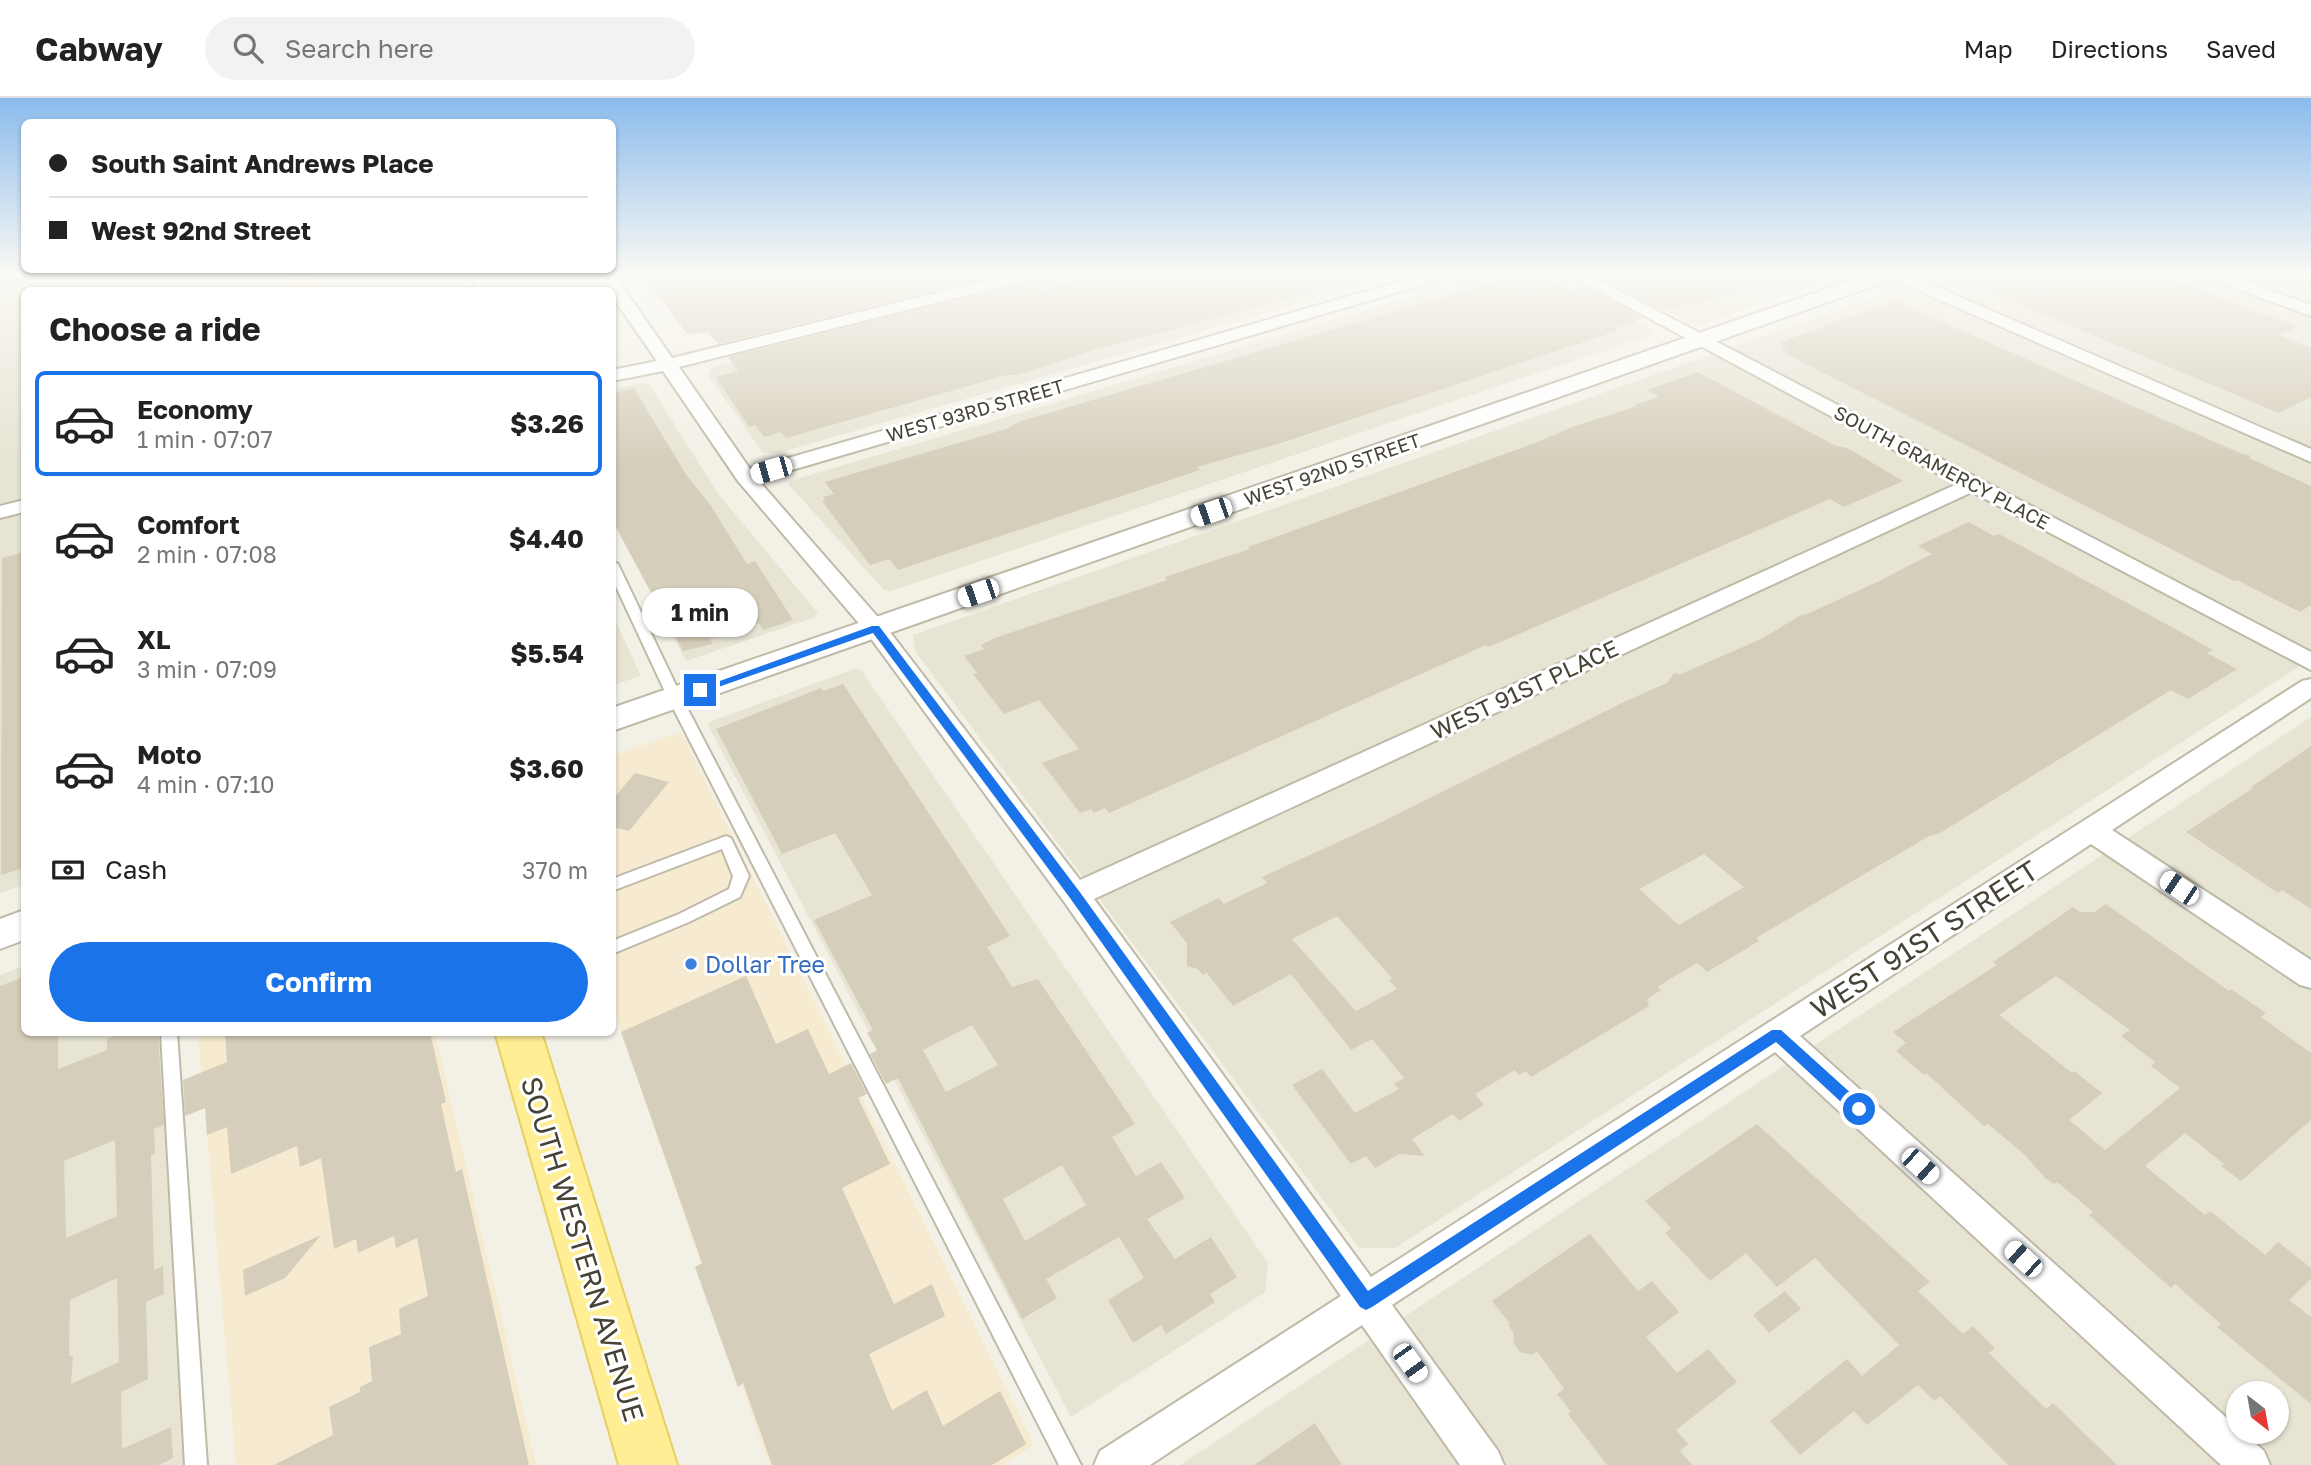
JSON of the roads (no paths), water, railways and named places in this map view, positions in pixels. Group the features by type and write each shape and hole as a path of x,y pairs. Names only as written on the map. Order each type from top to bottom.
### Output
{"main road":[{"name":"SOUTH WESTERN AVENUE","path":"519,1036 648,1465"}],"street":[{"path":"648,337 745,477 875,628 1075,895 1484,1465"},
{"path":"616,375 667,366 783,337"},
{"name":"WEST 93RD STREET","path":"745,477 1227,337"},
{"name":"SOUTH GRAMERCY PLACE","path":"1694,337 2311,662"},
{"name":"WEST 92ND STREET","path":"616,719 1714,337"},
{"path":"2038,337 2311,456"},
{"name":"WEST 91ST PLACE","path":"1075,895 1973,484"},
{"path":"0,512 21,507"},
{"name":"WEST 91ST STREET","path":"1114,1465 2311,687"},
{"path":"2091,830 2311,976"},
{"path":"0,934 21,926"},
{"path":"1776,1034 2250,1465"}],"lane":[{"path":"616,573 675,698 1070,1465"},
{"path":"616,883 726,842 741,876 735,893 616,946"},
{"path":"169,1036 196,1465"}],"place":[{"name":"Dollar Tree","path":"691,964"}]}
